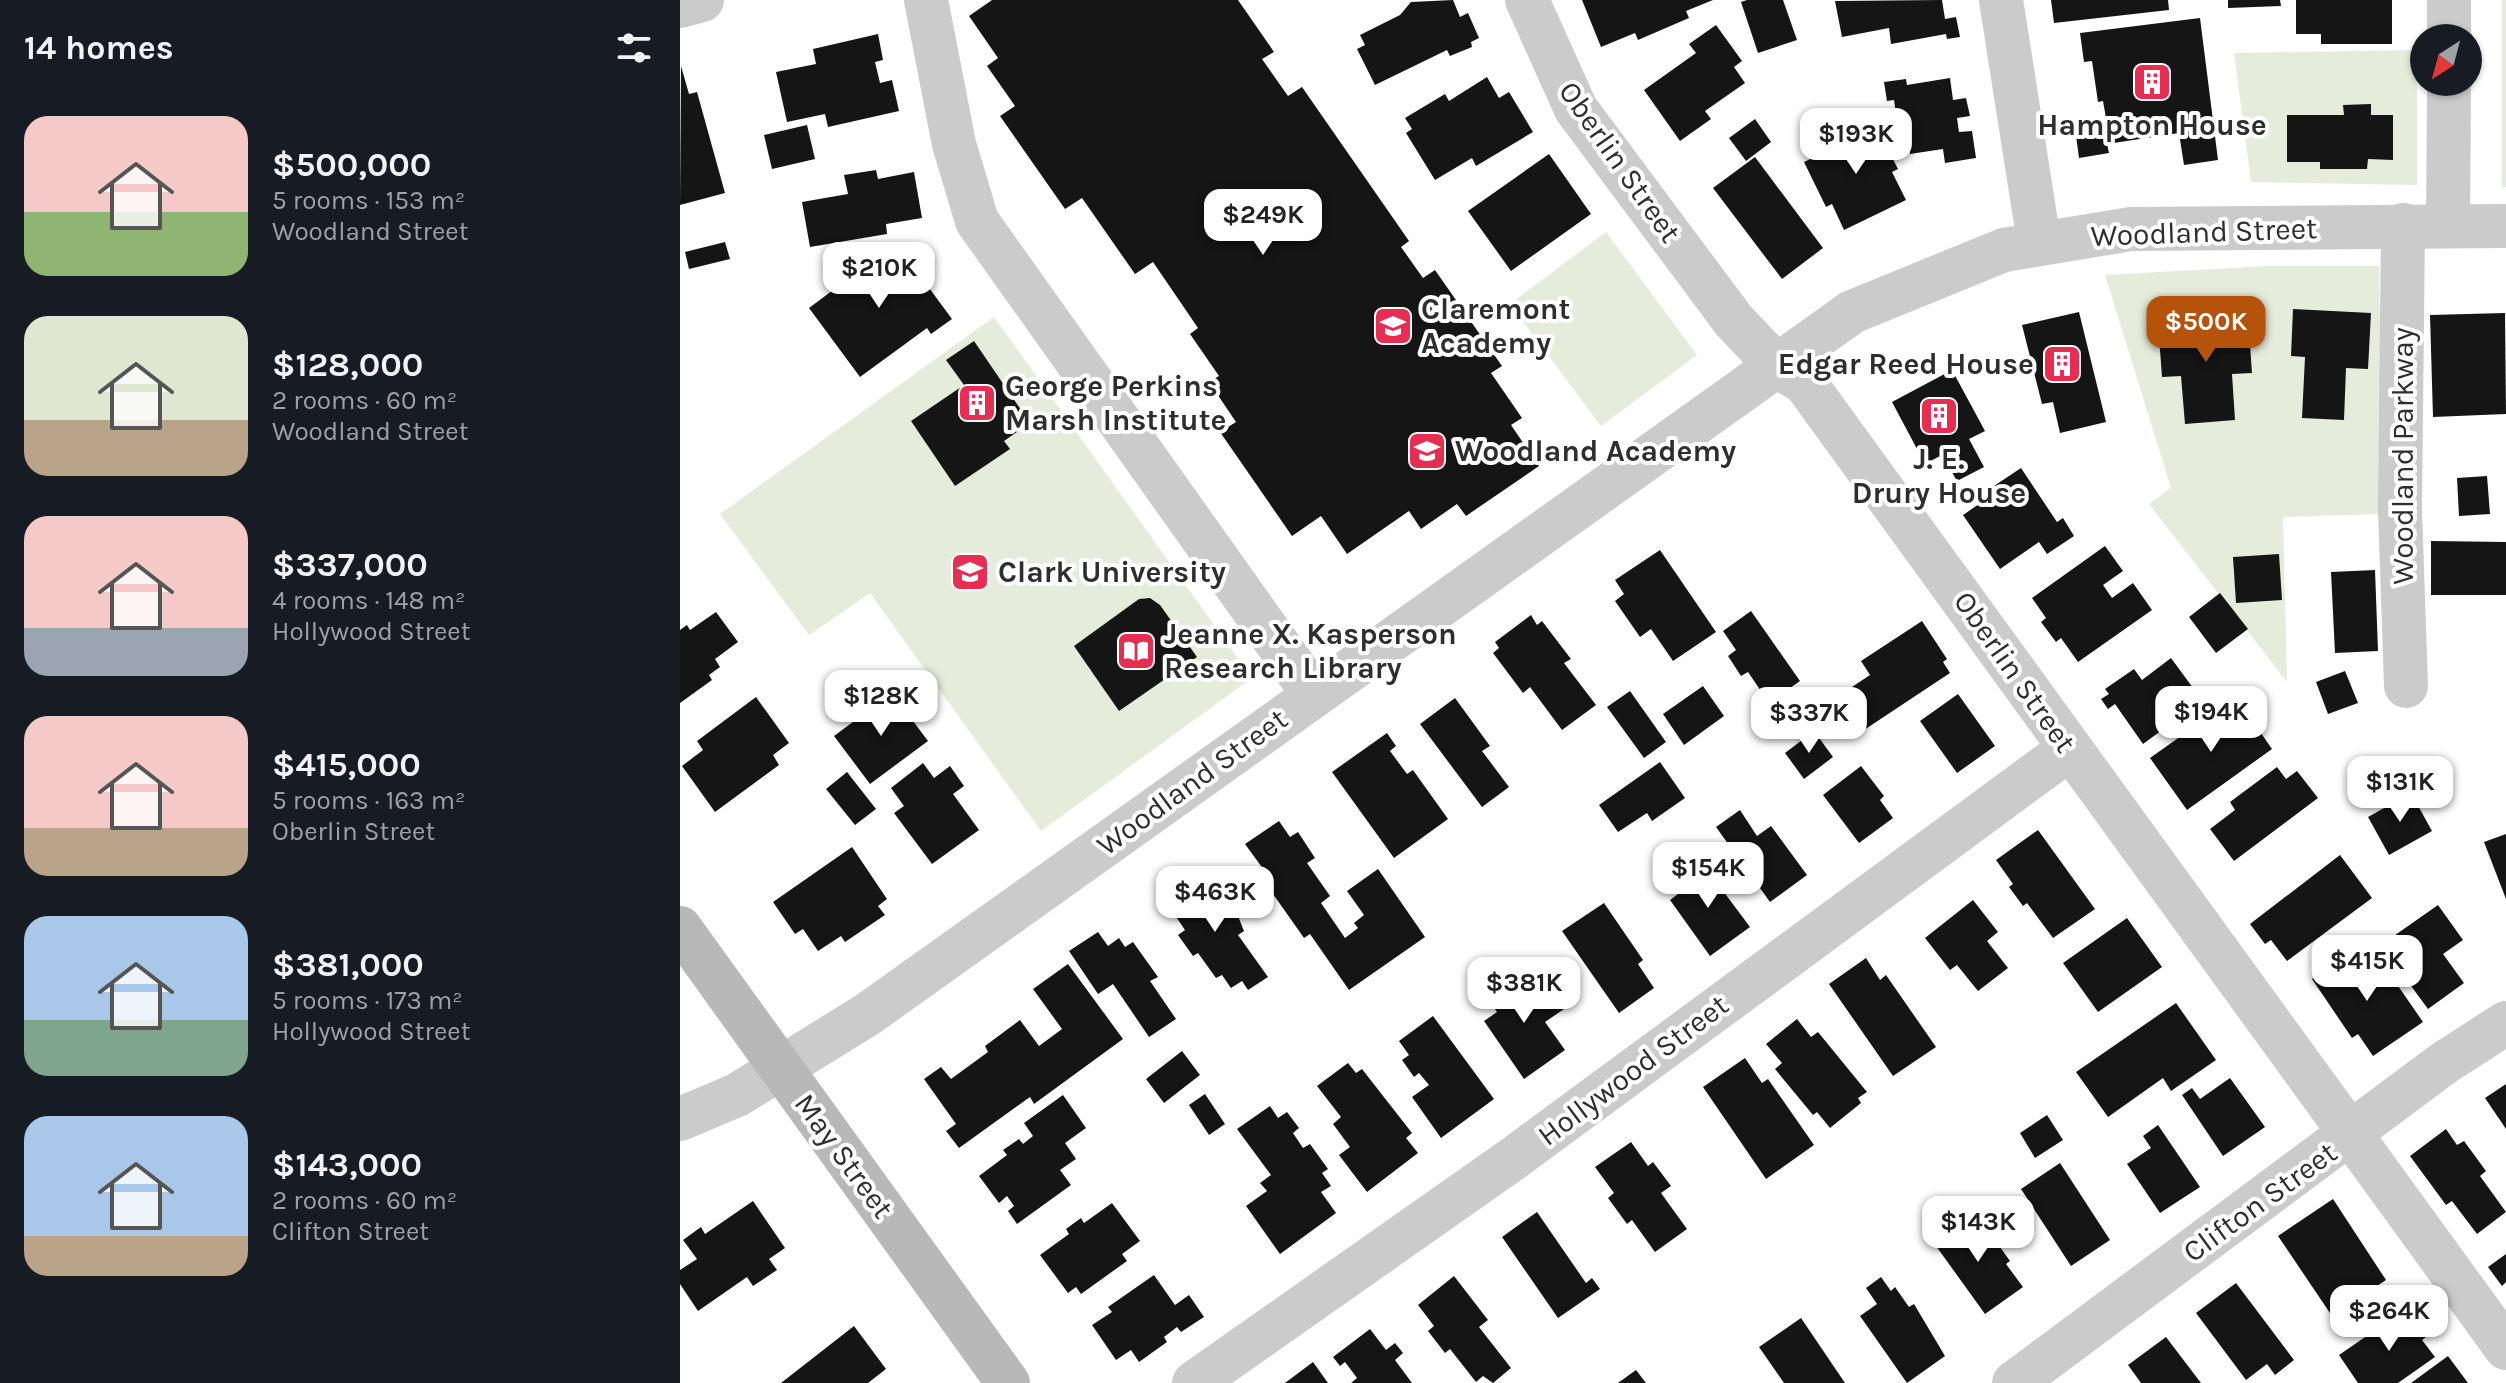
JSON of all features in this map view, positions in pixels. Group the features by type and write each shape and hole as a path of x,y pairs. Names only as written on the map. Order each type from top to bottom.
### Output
{"street":[{"path":"680,6 702,0"},
{"path":"926,0 954,144 977,221 1314,695"},
{"name":"Oberlin Street","path":"1527,0 1576,109 1734,321 1776,365 1805,383 1944,571 2068,750 2506,1348"},
{"path":"2001,0 2039,242"},
{"path":"2449,0 2449,24"},
{"path":"2448,226 2449,96"},
{"name":"Woodland Parkway","path":"2403,225 2400,510 2406,686"},
{"name":"Woodland Street","path":"680,1119 737,1095 868,1014 1852,312 2004,250 2131,229 2506,226"},
{"name":"Hollywood Street","path":"1194,1383 1514,1158 2068,750"},
{"name":"May Street","path":"680,928 1008,1383"},
{"name":"Clifton Street","path":"2014,1383 2444,1063 2506,1023"}],"green space":[{"path":"2502,0 2506,0 2506,187 2502,187"},
{"path":"2410,50 2410,96 2417,96 2417,185 2251,182 2234,53"},
{"path":"1606,232 1697,355 1601,426 1510,304"},
{"path":"2268,266 2379,266 2383,514 2283,517 2287,682 2149,504 2171,488 2105,275"},
{"name":"Clark University","path":"994,317 1252,678 1041,831 870,593 809,635 720,514"}],"building":[{"name":"Claremont Academy","path":"992,0 1238,0 1274,52 1262,59 1288,96 1302,87 1409,241 1401,247 1423,278 1435,270 1502,366 1491,373 1522,418 1511,425 1539,466 1466,516 1457,504 1421,529 1409,511 1347,554 1321,516 1292,536 1220,432 1236,422 1209,382 1219,376 1190,334 1198,328 1153,262 1135,274 1082,198 1065,209 1000,116 1015,106 987,66 998,58 969,16"},
{"path":"1453,0 1460,17 1468,13 1479,38 1471,42 1472,47 1450,56 1447,50 1375,85 1357,49 1365,45 1360,35 1400,15 1411,2"},
{"path":"1582,0 1713,0 1686,11 1689,18 1638,40 1635,33 1601,47"},
{"path":"1783,0 1797,40 1758,53 1741,2"},
{"path":"1942,0 1945,19 1956,17 1960,37 1947,39 1946,34 1891,44 1889,28 1842,37 1835,1"},
{"path":"2051,0 2168,0 2169,10 2054,23"},
{"path":"2228,0 2280,0 2281,6 2228,8"},
{"path":"2296,0 2392,0 2392,44 2321,44 2321,34 2296,34"},
{"name":"Hampton House","path":"2200,18 2218,160 2184,165 2179,133 2107,144 2109,153 2079,158 2075,128 2107,124 2103,101 2098,102 2092,61 2084,62 2080,33"},
{"path":"1716,25 1742,61 1734,67 1745,83 1705,111 1711,119 1680,141 1644,90 1696,53 1689,44"},
{"path":"878,34 883,60 875,62 880,83 892,80 899,111 828,127 825,114 787,122 776,72 816,64 813,49"},
{"path":"681,66 689,94 697,92 725,193 680,205"},
{"path":"1487,77 1499,98 1509,92 1533,132 1476,166 1472,158 1435,180 1406,133 1412,129 1405,118 1445,94 1449,101"},
{"path":"1950,78 1953,100 1966,98 1970,116 1957,118 1959,132 1972,131 1976,158 1945,163 1943,149 1910,154 1906,126 1898,127 1894,100 1887,101 1884,82 1906,79 1907,85"},
{"path":"2371,104 2371,115 2393,115 2393,160 2368,159 2367,169 2320,169 2320,162 2287,162 2287,115 2344,115 2343,105"},
{"path":"1755,119 1771,142 1746,161 1729,138"},
{"path":"1844,124 1851,138 1876,126 1898,169 1892,172 1906,200 1844,230 1832,204 1826,207 1804,162 1829,150 1822,135"},
{"path":"807,125 815,159 772,169 764,135"},
{"path":"1549,154 1591,214 1511,271 1468,211"},
{"path":"1755,157 1823,248 1782,279 1713,188"},
{"path":"876,170 878,179 914,172 922,218 886,224 887,234 810,247 802,202 848,194 844,175"},
{"path":"725,242 730,259 689,269 685,252"},
{"path":"896,243 952,319 931,334 927,328 860,377 809,308"},
{"path":"2293,309 2371,313 2368,369 2346,368 2344,420 2302,418 2305,357 2291,356"},
{"name":"Edgar Reed House","path":"2079,312 2106,422 2060,433 2053,402 2042,404 2022,325"},
{"path":"2505,313 2506,414 2433,417 2430,315"},
{"path":"2248,317 2252,373 2232,374 2235,420 2185,424 2181,376 2162,377 2158,323"},
{"name":"George Perkins Marsh Institute","path":"974,341 1030,423 1004,441 1010,449 955,486 911,421 964,385 946,360"},
{"name":"J. E. Drury House","path":"1952,370 1985,431 1969,439 1984,467 1957,481 1942,455 1925,464 1892,402"},
{"path":"2021,468 2057,522 2063,518 2074,536 2047,554 2039,542 2000,569 1963,515 1995,493 1991,488"},
{"path":"2487,476 2490,514 2459,516 2457,478"},
{"path":"2431,541 2506,542 2506,595 2431,595"},
{"path":"2105,546 2123,571 2103,585 2112,598 2133,583 2152,610 2078,662 2061,638 2056,642 2041,622 2046,618 2032,598"},
{"path":"1660,550 1716,632 1673,661 1651,629 1640,637 1615,601 1624,594 1615,580"},
{"path":"2279,554 2282,600 2236,603 2233,557"},
{"path":"2375,570 2378,651 2335,653 2331,572"},
{"path":"2220,593 2248,629 2216,653 2189,617"},
{"name":"Jeanne X. Kasperson Research Library","path":"1150,598 1160,605 1197,657 1119,711 1074,646 1139,599"},
{"path":"1751,611 1800,681 1769,703 1748,672 1741,676 1728,656 1736,650 1723,631"},
{"path":"716,612 738,642 715,659 720,667 709,675 712,680 680,703 680,630 687,625 690,630"},
{"path":"1531,615 1537,625 1542,621 1571,659 1564,663 1596,705 1562,730 1530,687 1523,693 1493,653 1499,648 1495,642"},
{"path":"1922,621 1947,659 1943,662 1950,673 1864,730 1840,695 1870,675 1861,661"},
{"path":"2171,658 2207,707 2173,731 2169,725 2143,744 2115,704 2108,709 2101,699 2109,694 2105,689 2134,669 2142,680"},
{"path":"2345,671 2358,703 2328,714 2316,682"},
{"path":"1703,686 1724,716 1684,745 1663,714"},
{"path":"1630,691 1666,742 1644,758 1607,707"},
{"path":"892,693 928,741 870,784 834,736"},
{"path":"1958,694 1995,746 1957,773 1920,721"},
{"path":"756,697 789,743 773,755 779,765 715,812 682,766 703,750 697,741"},
{"path":"2236,697 2272,749 2187,810 2150,758"},
{"path":"1455,698 1490,746 1482,751 1509,787 1482,807 1420,724"},
{"path":"1814,731 1833,757 1804,779 1785,753"},
{"path":"1387,733 1396,746 1390,751 1407,774 1413,770 1448,819 1394,858 1332,772"},
{"path":"1660,762 1685,798 1652,821 1647,813 1618,832 1599,805"},
{"path":"923,763 934,778 950,766 964,786 953,794 979,830 932,864 894,813 904,806 891,788"},
{"path":"1861,766 1884,796 1880,800 1893,818 1859,843 1823,795"},
{"path":"2277,767 2286,779 2297,771 2318,798 2234,861 2210,829 2235,810 2230,802"},
{"path":"847,772 876,809 855,825 826,789"},
{"path":"2411,793 2432,831 2389,855 2368,817"},
{"path":"1740,810 1757,836 1771,826 1807,875 1770,902 1716,827"},
{"path":"1279,821 1290,837 1298,832 1315,858 1307,863 1330,896 1321,903 1345,938 1358,928 1354,923 1364,915 1347,891 1378,869 1425,937 1349,990 1310,934 1304,938 1256,870 1261,866 1245,844"},
{"path":"2038,830 2095,909 2053,938 2027,903 2023,906 2009,887 2013,884 1996,860"},
{"path":"2506,834 2506,899 2484,842"},
{"path":"852,847 887,899 878,906 885,915 845,942 841,936 818,951 803,929 795,934 773,902"},
{"path":"2340,855 2372,898 2287,961 2271,940 2265,944 2250,924"},
{"path":"1693,864 1700,873 1706,868 1750,927 1710,956 1670,900 1686,888 1677,876"},
{"path":"1203,876 1220,899 1234,906 1244,931 1238,935 1268,977 1248,990 1242,981 1231,988 1222,975 1216,978 1198,953 1193,956 1178,935 1185,930 1166,902 1186,887 1186,881 1191,877 1199,879"},
{"path":"1973,900 1998,932 1987,941 2008,968 1978,991 1957,965 1950,970 1925,938"},
{"path":"1604,903 1643,960 1638,964 1654,988 1619,1013 1562,931"},
{"path":"2438,905 2463,940 2443,954 2464,983 2428,1009 2381,945"},
{"path":"2127,918 2162,967 2098,1012 2063,963"},
{"path":"1098,932 1108,946 1119,938 1125,947 1133,942 1158,977 1150,981 1176,1019 1149,1037 1113,984 1098,994 1069,951"},
{"path":"2356,949 2383,987 2394,980 2423,1022 2373,1056 2358,1034 2352,1038 2312,979"},
{"path":"1866,958 1880,980 1886,975 1936,1047 1893,1076 1829,984"},
{"path":"1068,964 1123,1039 1034,1104 1030,1097 959,1148 946,1131 956,1124 924,1079 941,1067 951,1079 988,1052 985,1046 1020,1020 1039,1046 1062,1029 1033,989"},
{"path":"1514,974 1533,1000 1549,989 1564,1009 1545,1022 1565,1050 1524,1079 1484,1021 1497,1012 1485,995"},
{"path":"2176,1003 2216,1060 2171,1091 2163,1078 2108,1117 2076,1072"},
{"path":"1433,1016 1494,1099 1441,1138 1412,1097 1429,1085 1419,1073 1414,1077 1402,1060 1409,1055 1399,1041"},
{"path":"1797,1019 1811,1037 1818,1032 1867,1092 1858,1098 1861,1103 1830,1128 1817,1112 1813,1115 1775,1069 1782,1063 1766,1044"},
{"path":"1182,1051 1200,1075 1164,1103 1146,1079"},
{"path":"1745,1058 1762,1083 1768,1079 1814,1145 1766,1179 1703,1087"},
{"path":"1348,1063 1356,1073 1362,1069 1412,1133 1406,1138 1418,1153 1367,1192 1339,1155 1350,1147 1333,1124 1341,1117 1317,1086"},
{"path":"2230,1078 2265,1127 2223,1156 2182,1095 2192,1088 2200,1099"},
{"path":"2506,1084 2506,1129 2485,1098"},
{"path":"1205,1094 1225,1124 1209,1135 1189,1105"},
{"path":"1063,1095 1086,1128 1065,1143 1076,1159 1060,1170 1071,1185 1017,1224 1008,1211 1014,1206 1007,1196 999,1203 979,1176 1007,1155 1003,1150 1019,1139 1023,1144 1033,1136 1024,1123"},
{"path":"1270,1106 1278,1118 1287,1112 1299,1128 1293,1133 1303,1148 1310,1144 1328,1169 1322,1173 1331,1186 1321,1192 1336,1213 1280,1254 1246,1206 1267,1191 1260,1183 1271,1175 1237,1129"},
{"path":"2047,1115 2063,1140 2035,1158 2020,1133"},
{"path":"2158,1125 2200,1187 2160,1213 2127,1164 2151,1148 2143,1136"},
{"path":"2446,1129 2457,1145 2464,1141 2486,1171 2480,1176 2506,1212 2477,1234 2452,1201 2446,1205 2410,1156"},
{"path":"1631,1142 1648,1166 1653,1162 1671,1186 1661,1193 1687,1229 1655,1252 1632,1220 1627,1224 1608,1198 1614,1193 1595,1167"},
{"path":"2060,1163 2110,1240 2071,1266 2021,1189"},
{"path":"2333,1199 2386,1280 2332,1316 2278,1236"},
{"path":"753,1201 785,1248 769,1259 777,1270 753,1286 747,1277 698,1311 680,1284 680,1270 697,1259 683,1240 701,1227 705,1234"},
{"path":"1112,1203 1140,1241 1122,1254 1127,1261 1081,1294 1076,1287 1068,1293 1040,1255 1069,1234 1066,1229 1081,1218 1084,1223"},
{"path":"1537,1212 1586,1283 1592,1278 1600,1289 1558,1318 1502,1237"},
{"path":"1958,1219 1970,1236 1985,1226 2010,1261 2006,1264 2023,1287 1985,1314 1931,1239"},
{"path":"2506,1254 2506,1282 2502,1286 2488,1267"},
{"path":"1154,1275 1175,1305 1189,1295 1204,1317 1181,1332 1177,1327 1164,1337 1167,1342 1139,1362 1131,1350 1116,1360 1092,1325 1112,1312 1108,1307"},
{"path":"1454,1276 1488,1320 1479,1327 1511,1368 1493,1383 1483,1376 1476,1382 1450,1349 1445,1353 1428,1331 1434,1326 1418,1305"},
{"path":"1881,1277 1891,1291 1895,1287 1909,1307 1914,1304 1945,1356 1907,1383 1860,1316 1877,1304 1866,1288"},
{"path":"2236,1283 2294,1360 2275,1375 2267,1364 2246,1380 2196,1313"},
{"path":"2400,1313 2411,1328 2421,1321 2430,1334 2422,1340 2435,1357 2398,1383 2358,1383 2339,1355"},
{"path":"1801,1318 1845,1383 1784,1383 1759,1347"},
{"path":"854,1326 886,1369 868,1383 781,1383"},
{"path":"1370,1329 1386,1350 1395,1343 1403,1353 1395,1360 1412,1383 1351,1383 1357,1378 1345,1362 1340,1366 1333,1357"},
{"path":"2166,1337 2201,1383 2141,1383 2128,1365"},
{"path":"2448,1356 2468,1383 2411,1383"},
{"path":"1313,1362 1328,1383 1285,1383"},
{"path":"1636,1370 1646,1383 1618,1383"}],"place":[{"name":"Hampton House","path":"2152,82"},
{"name":"Claremont Academy","path":"1393,326"},
{"name":"Edgar Reed House","path":"2062,364"},
{"name":"George Perkins Marsh Institute","path":"977,403"},
{"name":"J. E. Drury House","path":"1939,416"},
{"name":"Woodland Academy","path":"1427,451"},
{"name":"Clark University","path":"970,572"},
{"name":"Jeanne X. Kasperson Research Library","path":"1136,651"}]}
